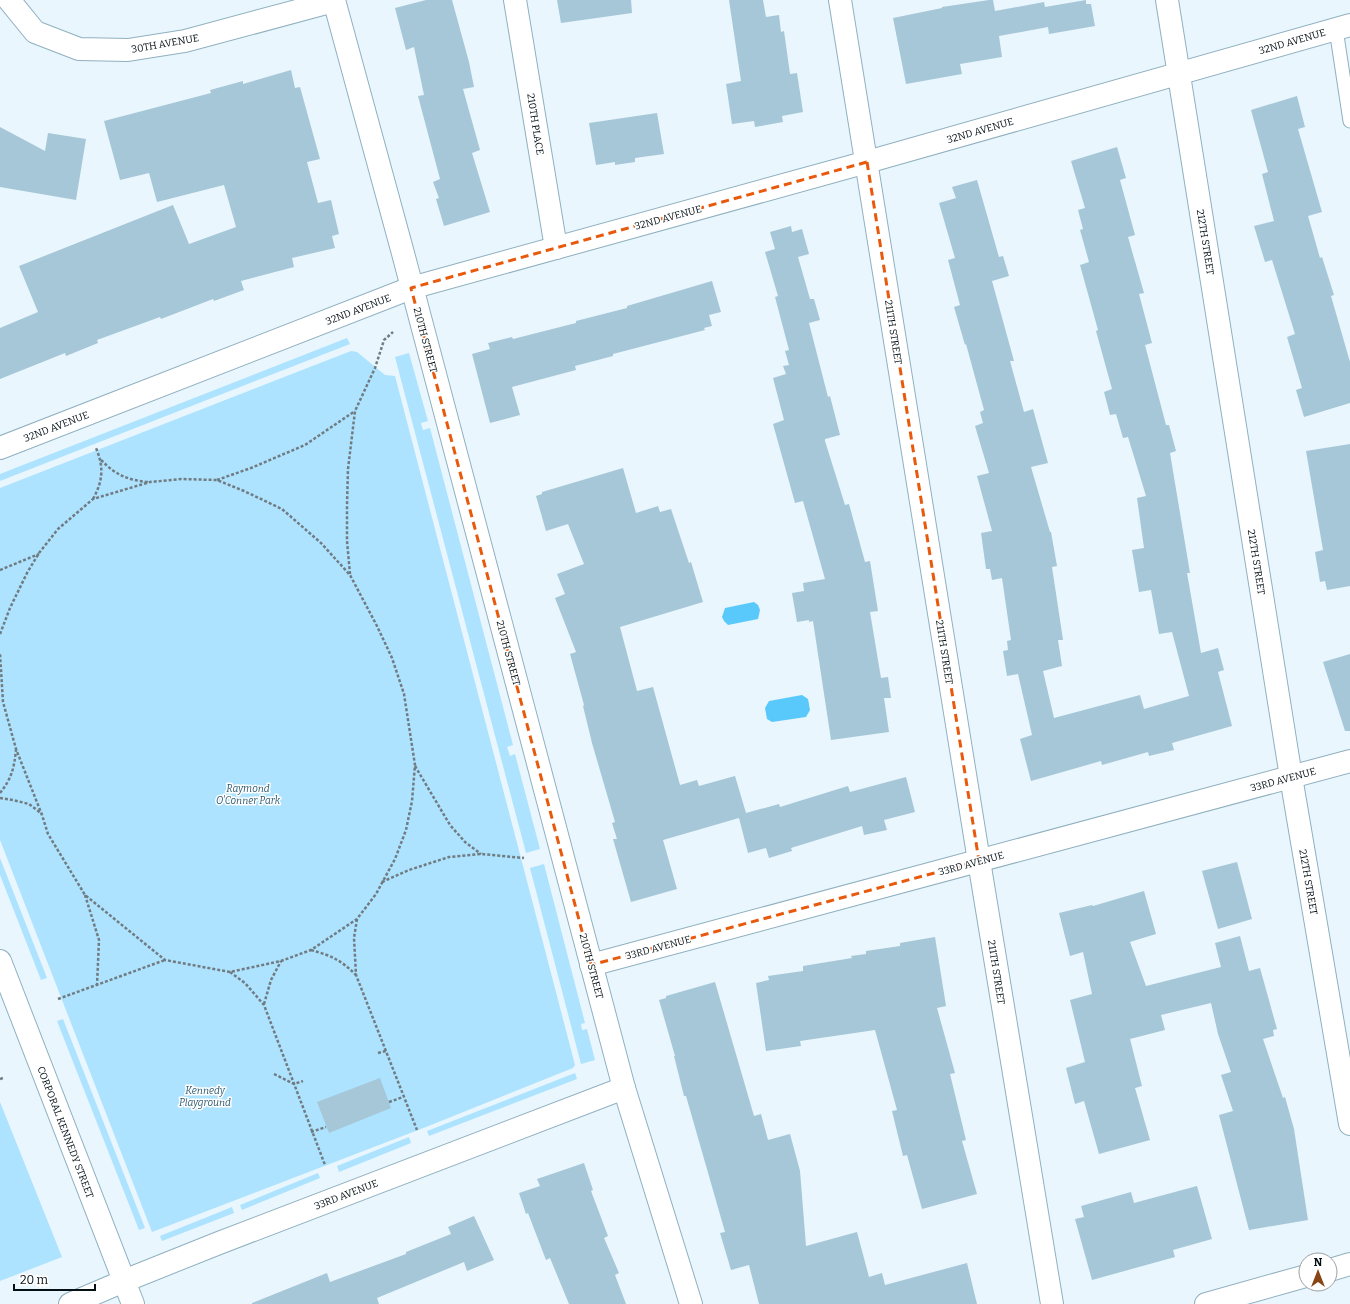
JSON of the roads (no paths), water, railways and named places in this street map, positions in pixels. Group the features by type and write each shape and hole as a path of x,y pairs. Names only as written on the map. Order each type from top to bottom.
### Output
{"street":[{"name":"30TH AVENUE","path":"9,0 35,32 79,49 128,50 185,41 334,1"},
{"name":"210TH PLACE","path":"515,0 556,248"},
{"name":"211TH STREET","path":"840,0 1052,1304"},
{"name":"212TH STREET","path":"1167,0 1291,777 1350,1124"},
{"name":"210TH STREET","path":"334,1 624,1088 691,1304"},
{"name":"32ND AVENUE","path":"0,448 411,288 867,162 1343,27"},
{"name":"33RD AVENUE","path":"591,965 1350,761"},
{"name":"CORPORAL KENNEDY STREET","path":"0,961 133,1304"},
{"name":"33RD AVENUE","path":"70,1304 124,1281 624,1088"},
{"path":"1338,1268 1350,1264"},
{"path":"1206,1304 1298,1278"}],"lane":[{"path":"1343,27 1350,121"}],"water":[{"path":"754,602 758,605 760,610 758,619 728,625 724,621 722,617 725,608"},
{"path":"802,695 808,699 810,710 806,717 772,722 767,719 765,708 769,701"}],"park label":[{"name":"Raymond O'Conner Park","path":"248,794"},
{"name":"Kennedy Playground","path":"205,1096"}]}
